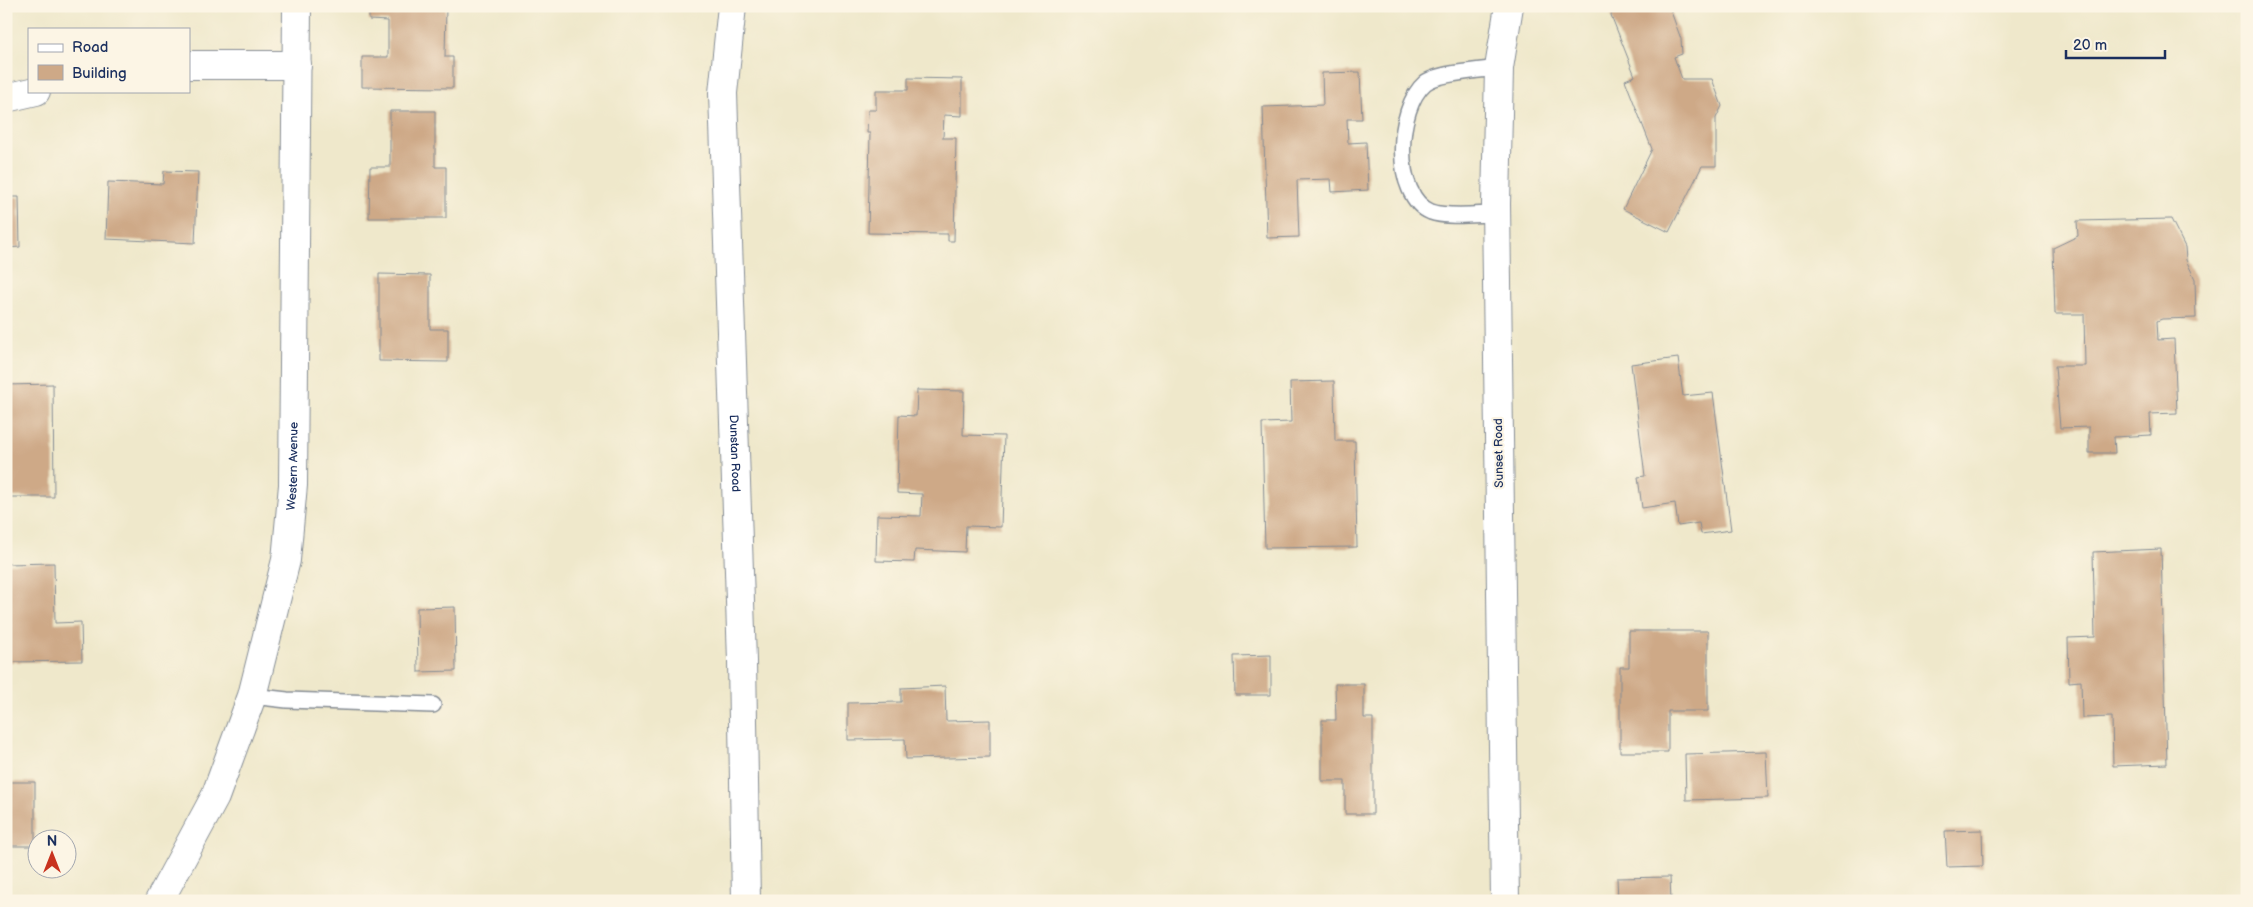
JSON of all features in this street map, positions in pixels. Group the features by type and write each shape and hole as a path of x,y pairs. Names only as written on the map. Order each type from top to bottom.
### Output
{"street":[{"name":"Western Avenue","path":"159,901 215,797 252,696 286,560 292,485 297,6"},
{"name":"Dunstan Road","path":"732,6 722,93 742,661 746,901"},
{"name":"Sunset Road","path":"1505,901 1496,214 1499,68 1509,6"},
{"path":"190,66 297,66"},
{"path":"6,98 32,92"}],"lane":[{"path":"1496,214 1443,214 1431,212 1416,199 1407,179 1402,151 1402,132 1415,95 1426,82 1461,73 1499,68"},
{"path":"252,696 287,700 433,705"}],"building":[{"path":"369,6 446,6 445,57 453,57 453,88 362,87 362,57 388,57 388,21 369,20"},
{"path":"1614,6 1669,6 1681,39 1682,54 1674,57 1682,79 1712,79 1722,106 1716,118 1716,166 1702,166 1669,232 1623,209 1652,149 1625,80 1635,76 1611,15"},
{"path":"1360,72 1362,119 1347,119 1348,143 1366,142 1368,190 1332,192 1331,179 1297,180 1299,237 1267,238 1263,107 1323,105 1322,73"},
{"path":"908,78 962,79 962,116 944,115 943,138 956,138 954,241 948,241 948,234 868,233 870,133 867,133 868,110 876,110 876,90 908,90"},
{"path":"390,111 435,111 435,167 446,167 446,218 369,218 370,167 390,167"},
{"path":"164,171 198,172 195,243 106,239 108,182 163,184"},
{"path":"6,197 19,197 20,247 6,248"},
{"path":"2171,219 2185,247 2186,260 2195,279 2196,318 2162,319 2157,321 2158,340 2174,339 2177,413 2150,414 2151,435 2114,437 2115,453 2089,453 2089,427 2060,428 2055,366 2085,366 2084,314 2055,314 2053,248 2078,236 2077,221"},
{"path":"379,274 430,275 430,329 448,329 448,362 379,361"},
{"path":"1678,358 1683,396 1713,393 1731,530 1701,534 1699,523 1678,526 1675,503 1642,508 1638,477 1645,476 1631,364"},
{"path":"1334,381 1335,441 1355,441 1357,547 1265,548 1262,423 1291,422 1290,382"},
{"path":"53,384 54,497 6,497 6,385"},
{"path":"917,390 964,391 963,435 1004,436 1001,527 966,526 965,552 915,550 914,562 876,561 877,515 921,516 922,494 897,493 899,415 916,416"},
{"path":"2161,549 2167,764 2113,766 2112,717 2082,718 2081,681 2069,682 2068,638 2095,637 2093,552"},
{"path":"54,563 55,623 81,622 82,661 6,662 6,564"},
{"path":"455,607 456,671 418,672 417,608"},
{"path":"1629,631 1708,631 1708,711 1668,711 1668,752 1620,752 1620,667 1629,667"},
{"path":"1271,655 1271,695 1235,695 1234,656"},
{"path":"1335,684 1364,684 1364,718 1373,718 1373,814 1345,814 1345,781 1322,781 1322,720 1336,720"},
{"path":"945,686 946,721 990,720 990,757 906,759 905,739 848,740 848,703 901,702 901,688"},
{"path":"1766,752 1768,798 1686,800 1685,754"},
{"path":"6,782 35,782 35,830 28,830 28,846 6,846"},
{"path":"1982,830 1983,866 1947,867 1945,831"},
{"path":"1670,877 1671,901 1618,901 1617,878"}]}
